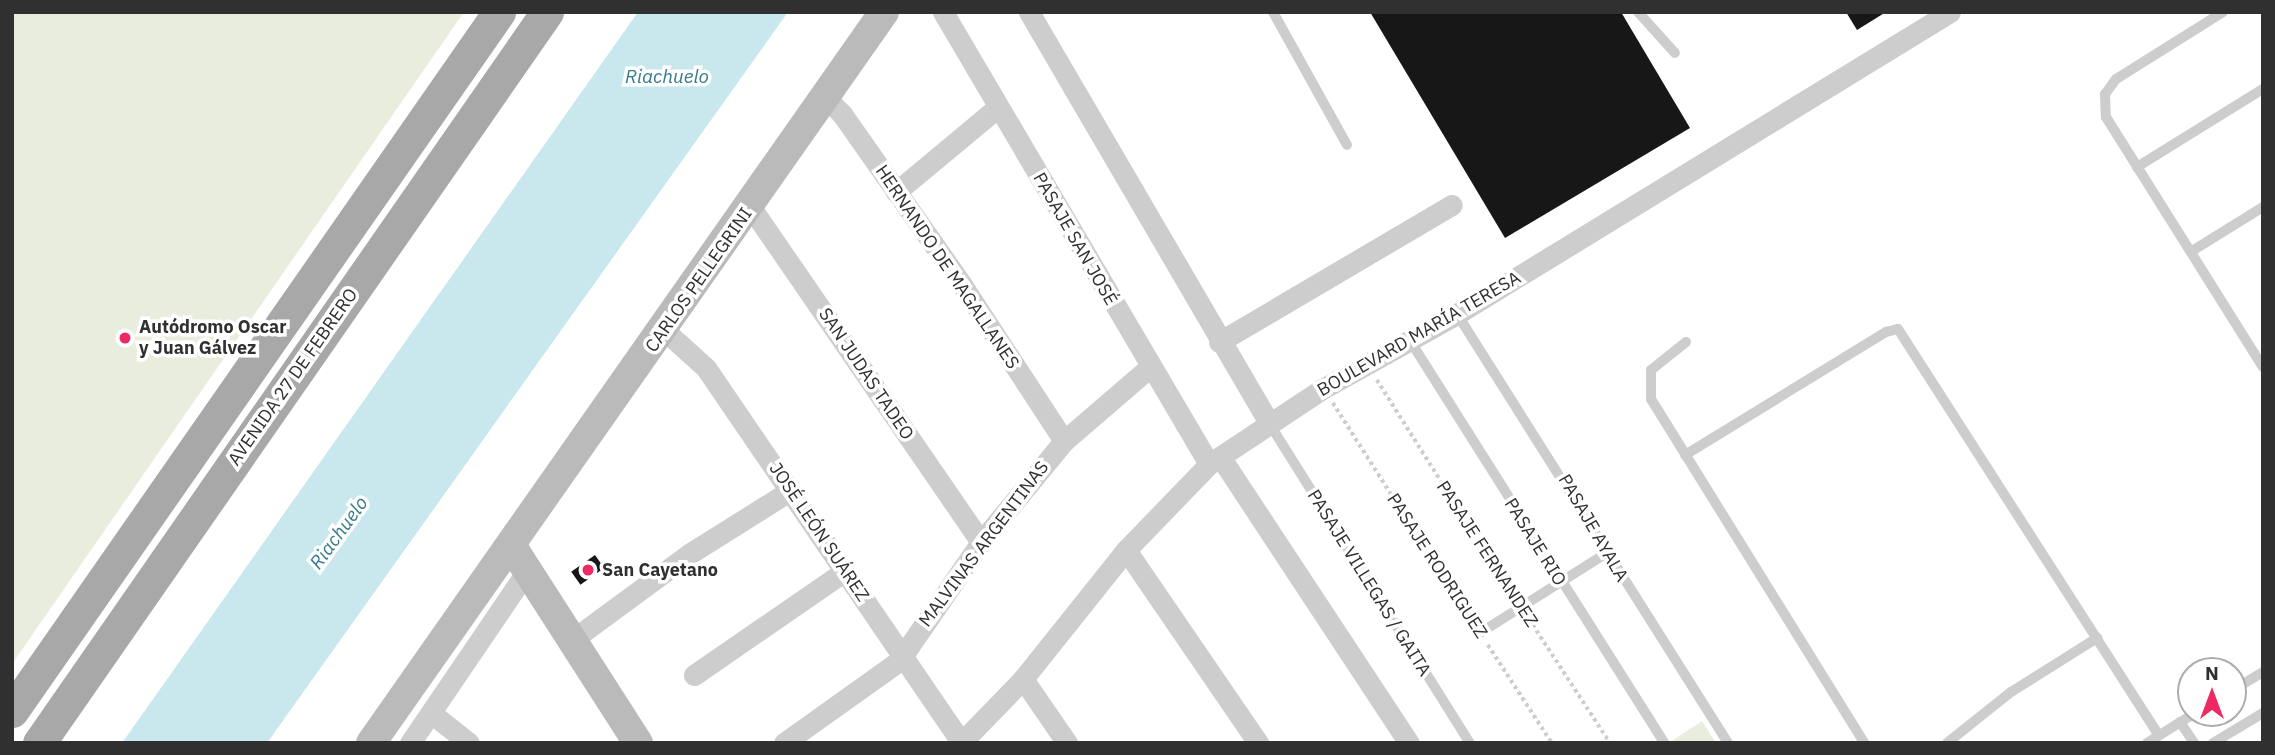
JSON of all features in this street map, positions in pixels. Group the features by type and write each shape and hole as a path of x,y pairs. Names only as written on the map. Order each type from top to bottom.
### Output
{"main road":[{"path":"12,711 499,12"},
{"name":"AVENIDA 27 DE FEBRERO","path":"39,743 547,12"},
{"name":"CARLOS PELLEGRINI","path":"370,743 664,330 884,12"},
{"path":"511,545 638,743"}],"street":[{"name":"PASAJE SAN JOSÉ","path":"943,12 1150,367 1409,743"},
{"path":"1030,12 1219,342 1269,423"},
{"name":"BOULEVARD MARÍA TERESA","path":"962,742 1023,679 1126,550 1215,461 1324,388 1457,314 1950,12"},
{"name":"HERNANDO DE MAGALLANES","path":"825,97 842,114 1064,441"},
{"path":"896,192 998,107"},
{"path":"1219,342 1452,205"},
{"name":"SAN JUDAS TADEO","path":"750,206 981,542"},
{"name":"JOSÉ LEÓN SUÁREZ","path":"664,330 706,368 962,742"},
{"name":"MALVINAS ARGENTINAS","path":"784,743 904,655 981,542 1064,441 1150,367"},
{"path":"572,640 689,554 791,490"},
{"path":"1126,550 1258,743"},
{"path":"410,743 527,571"},
{"path":"694,675 845,571"},
{"path":"1023,679 1067,743"},
{"path":"431,713 469,743"}],"lane":[{"path":"1273,12 1347,145"},
{"path":"1638,12 1675,53"},
{"path":"2223,12 2116,79 2105,94 2105,117 2263,367"},
{"path":"2137,167 2263,89"},
{"path":"2192,251 2263,207"},
{"name":"PASAJE AYALA","path":"1457,314 1566,481 1605,554 1728,743"},
{"path":"1685,455 1886,331 1898,329 2159,735"},
{"name":"PASAJE RIO","path":"1409,340 1560,583 1664,743"},
{"path":"1686,342 1657,361 1648,382 1651,399 1864,743"},
{"name":"PASAJE VILLEGAS / GAITA","path":"1269,423 1470,743"},
{"path":"1480,633 1605,554"},
{"path":"1947,743 2011,692 2098,638"},
{"path":"2247,682 2263,672"},
{"path":"2213,743 2263,713"},
{"path":"2147,743 2177,724"},
{"path":"2183,727 2194,743"}],"path":[{"name":"PASAJE FERNANDEZ","path":"1368,363 1388,403 1610,743"},
{"name":"PASAJE RODRIGUEZ","path":"1324,388 1552,743"}],"green space":[{"name":"Autódromo Oscar y Juan Gálvez","path":"12,12 464,12 12,664"},
{"path":"1702,721 1716,743 1669,743"}],"water":[{"name":"Riachuelo","path":"638,12 788,12 267,743 122,743"}],"building":[{"path":"1370,12 1621,12 1690,128 1505,238"},
{"path":"1846,12 1886,12 1857,30"},
{"name":"San Cayetano","path":"595,555 604,568 580,585 571,572"}],"place":[{"name":"Autódromo Oscar y Juan Gálvez","path":"125,338"},
{"name":"San Cayetano","path":"588,570"}]}
